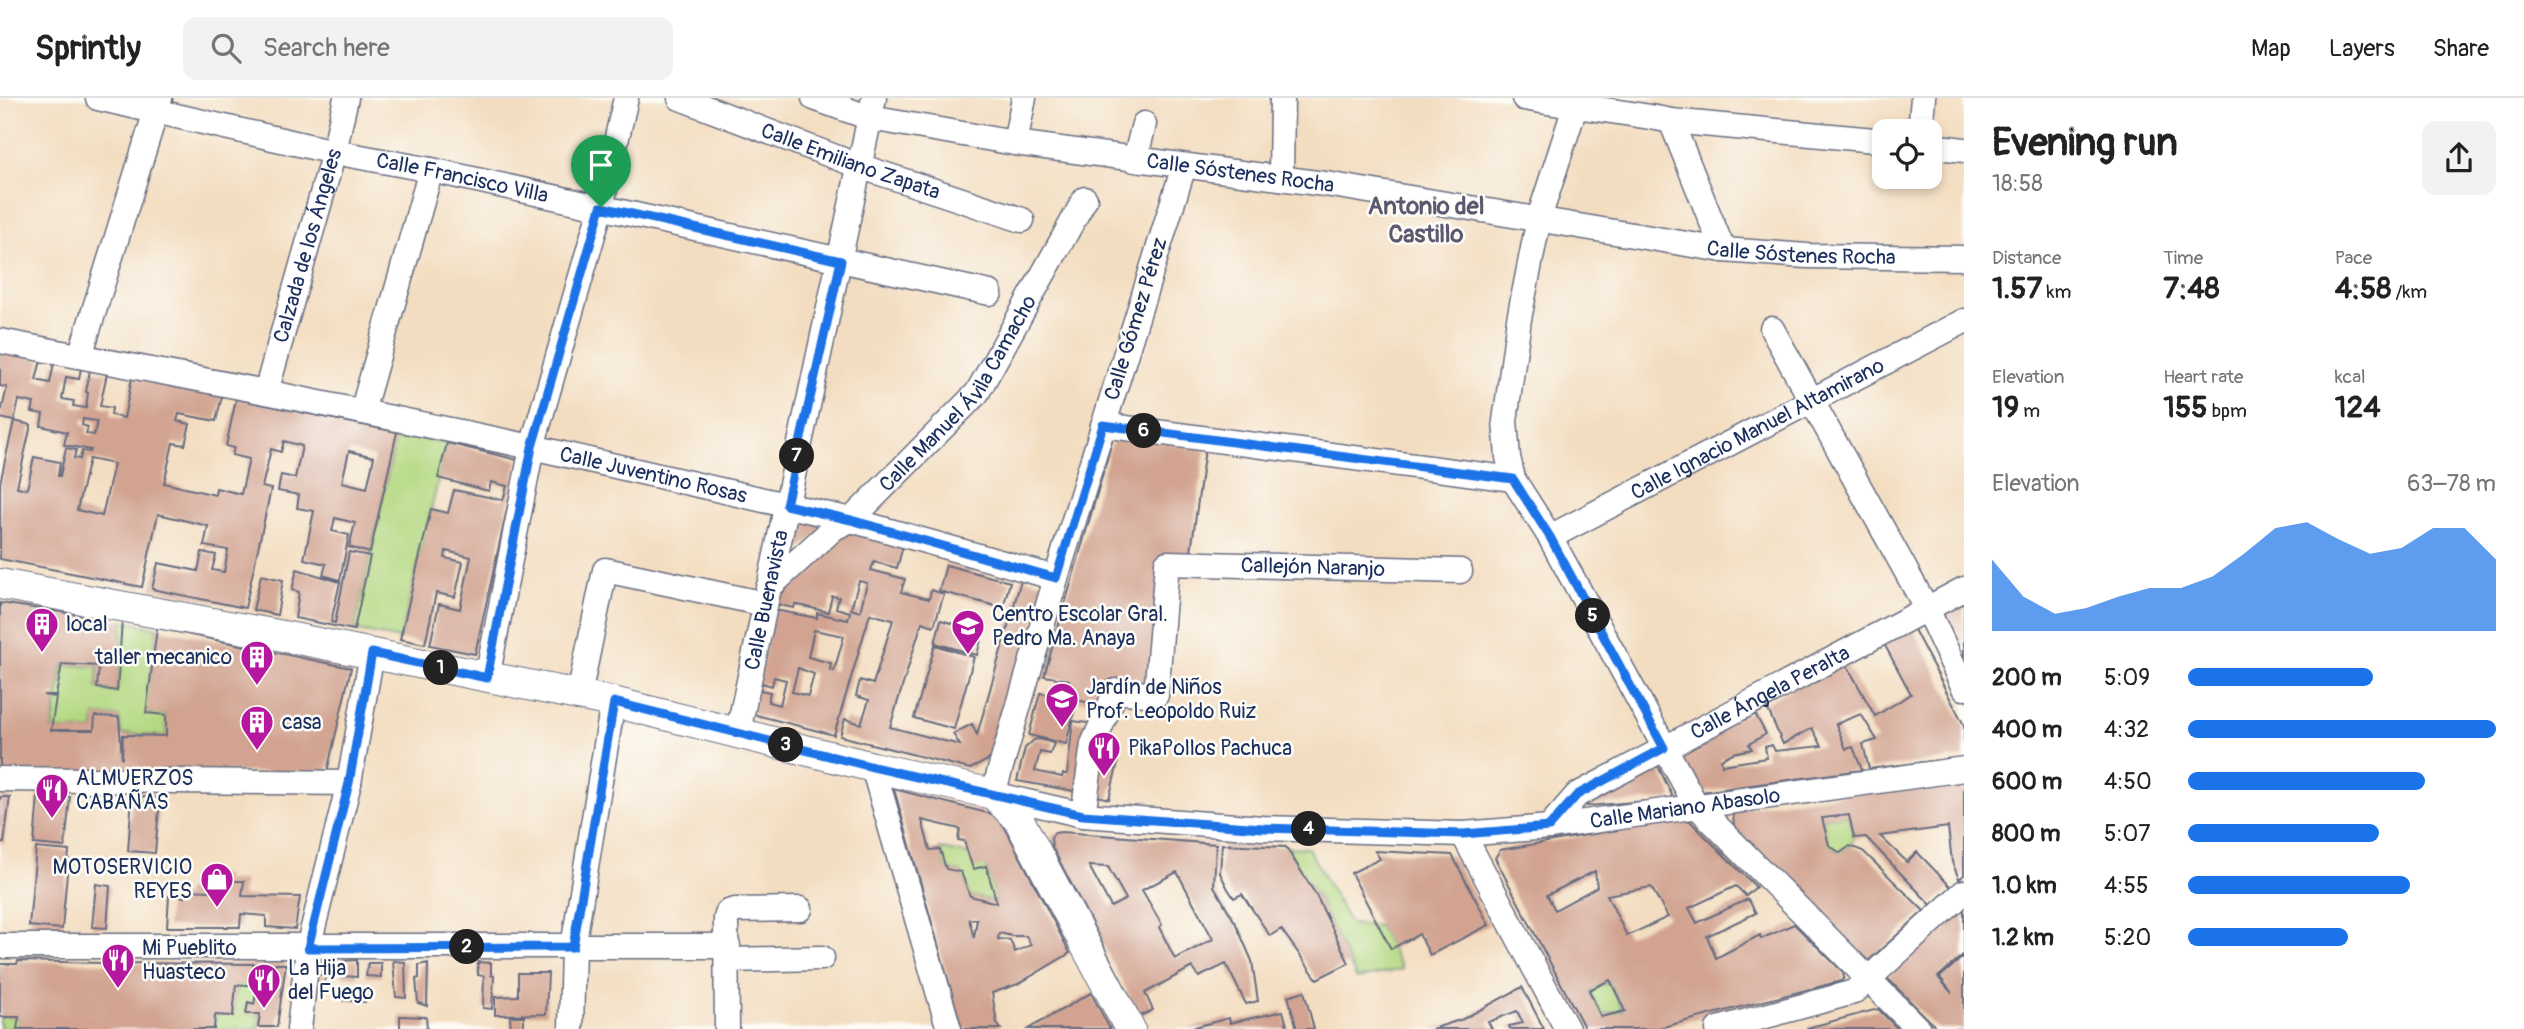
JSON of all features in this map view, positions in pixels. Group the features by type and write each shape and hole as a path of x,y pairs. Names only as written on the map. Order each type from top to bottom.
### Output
{"main road":[{"name":"Calle Mariano Abasolo","path":"0,584 372,653 614,702 993,794"},
{"path":"993,794 1018,820 1130,1029"}],"street":[{"name":"Calle Francisco Villa","path":"98,98 159,105 334,152 431,170 990,293"},
{"name":"Calzada de los Ángeles","path":"266,391 334,152 346,98"},
{"path":"487,678 532,447 601,207 626,98"},
{"name":"Calle Emiliano Zapata","path":"680,98 859,166 1022,220"},
{"name":"Calle Sóstenes Rocha","path":"814,98 872,108 1015,143 1281,178 1723,250 1807,256 1964,258"},
{"path":"1015,143 1024,98"},
{"path":"1281,178 1282,98"},
{"path":"1524,98 1577,103 1671,121 1872,140"},
{"path":"1921,119 1923,98"},
{"path":"1577,103 1539,218 1519,319 1506,421 1508,457 1513,479 1550,537 1696,805 1918,1029"},
{"path":"80,356 159,105"},
{"name":"Calle Buenavista","path":"738,732 872,108"},
{"path":"1671,121 1723,250"},
{"path":"1135,160 1144,124"},
{"path":"1942,147 1964,150"},
{"name":"Calle Gómez Pérez","path":"993,794 1056,578 1184,166"},
{"path":"362,412 431,170"},
{"name":"Calle Manuel Ávila Camacho","path":"766,596 834,528 851,520 977,393 1085,200"},
{"name":"Calle Ignacio Manuel Altamirano","path":"1550,537 1964,321"},
{"path":"1772,329 1927,609 1964,688"},
{"name":"Calle Juventino Rosas","path":"0,341 266,391 532,447 851,520 1056,578"},
{"path":"1103,425 1513,479"},
{"name":"Callejón Naranjo","path":"1083,815 1093,744 1116,691 1156,695 1167,564 1460,571"},
{"path":"579,695 605,570 766,596"},
{"name":"Calle Ángela Peralta","path":"1549,827 1577,795 1964,589"},
{"path":"299,1029 308,948 349,783 372,653"},
{"path":"571,1029 573,947 614,702"},
{"path":"873,767 948,1029"},
{"name":"Calle Mariano Abasolo","path":"993,794 1083,815 1263,828 1463,834 1549,827 1964,769"},
{"path":"0,779 349,783"},
{"path":"1463,834 1567,1029"},
{"path":"1718,1029 1854,992 1964,892"},
{"path":"727,1029 726,918 729,912 800,909"},
{"path":"0,946 573,947 822,958"}],"green space":[{"path":"397,432 447,443 400,639 354,630"},
{"path":"123,621 157,628 147,713 166,715 166,736 121,734 119,717 95,716 94,730 52,730 63,665 98,667 97,688 117,691"},
{"path":"1849,815 1854,838 1850,846 1840,853 1829,845 1822,818"},
{"path":"1286,847 1308,848 1350,924 1379,926 1402,969 1357,979 1316,895"},
{"path":"940,849 968,854 986,866 997,902 970,896 961,872 946,869"},
{"path":"1609,982 1623,1010 1602,1015 1590,991"},
{"path":"236,985 263,985 262,995 256,994 254,1004 248,1003 247,1014 260,1014 258,1029 214,1029 215,1015 233,1015"},
{"path":"0,1017 19,1017 17,1029 0,1029"}],"building":[{"path":"0,352 41,360 36,380 50,383 54,363 81,368 79,379 66,377 62,399 74,401 73,406 86,408 90,370 107,373 100,406 112,408 111,415 124,418 132,378 222,396 216,421 179,414 177,421 190,424 185,445 173,443 164,483 215,495 216,488 241,494 249,459 232,455 234,448 226,446 236,399 397,432 370,553 349,547 355,523 335,518 332,531 349,535 340,580 323,575 326,564 304,559 314,511 297,508 299,495 278,491 281,475 295,478 302,446 284,441 281,452 271,449 262,487 271,489 245,608 152,589 158,563 198,571 202,552 216,555 212,570 224,572 228,550 204,546 208,526 158,514 142,587 0,559 0,483 14,421 0,418 0,408 2,409 7,387 0,386","holes":["19,400 34,403 32,412 43,414 41,426 67,432 64,445 91,450 82,451 80,459 74,458 76,450 66,448 60,476 60,462 34,457 27,489 17,487 31,425 14,421","83,419 97,421 94,435 86,434 88,427 82,425","349,451 374,457 367,488 342,482","89,459 114,464 102,516 77,510"]},
{"path":"1114,435 1205,449 1190,559 1161,556 1149,690 1103,706 1077,700 1066,744 1029,735 1040,693 1067,698 1069,680 1044,676"},
{"path":"447,443 518,460 475,654 430,645 439,604 460,609 471,557 446,551 445,558 463,562 455,597 436,593 425,644 400,639 431,509 448,513 454,490 503,500 507,486 491,482 489,491 438,478"},
{"path":"796,519 827,526 787,560"},
{"path":"837,529 903,546 897,568 874,562 871,570 905,579 901,592 929,599 931,590 944,594 934,626 922,622 890,727 960,745 953,734 972,724 977,735 1022,577 1046,584 992,758 970,769 840,736 845,719 861,724 869,700 856,696 860,680 873,684 893,620 870,614 834,735 752,714 774,610 817,618 817,613 848,620 850,612 836,608 839,597 832,596 828,612 795,604 794,608 775,604","holes":["859,581 867,583 860,612 851,609","814,630 844,636 834,671 830,670 831,663 808,657","798,668 814,674 808,696 792,692","774,677 786,680 780,705 768,702 770,692 760,690 762,683 772,686"]},
{"path":"349,552 370,556 354,630 295,618 299,592 292,590 297,569 340,582 331,622 335,623"},
{"path":"946,565 1010,582 1003,608 939,591"},
{"path":"261,575 283,580 277,615 253,610"},
{"path":"1964,595 1964,676 1932,612"},
{"path":"0,603 122,621 117,691 97,688 99,666 62,664 56,695 43,695 56,697 51,730 94,730 95,716 119,717 122,759 123,735 166,736 166,715 146,713 157,628 351,668 327,772 0,772"},
{"path":"941,620 983,632 977,655 935,643"},
{"path":"1911,624 1964,725 1964,757 1869,769 1863,744 1877,740 1861,714 1836,724 1846,749 1853,747 1862,770 1701,792 1675,751 1753,710 1766,734 1749,744 1752,749 1721,759 1722,765 1767,758 1765,747 1772,745 1775,751 1822,746 1812,728 1783,744 1765,703 1844,660 1875,716 1911,694 1882,640"},
{"path":"935,645 974,657 954,729 914,718"},
{"path":"1073,721 1096,724 1080,792 1017,781 1025,748 1039,739 1054,743 1050,754 1040,752 1035,771 1062,777 1067,774"},
{"name":"PikaPollos Pachuca","path":"1099,758 1118,763 1109,799 1090,794"},
{"path":"1656,762 1672,795 1670,799 1587,806 1585,798"},
{"path":"1964,779 1964,875 1959,879 1952,862 1948,827 1880,836 1907,862 1917,852 1951,887 1931,905 1866,837 1854,838 1849,815 1822,818 1829,845 1840,853 1850,846 1863,851 1924,911 1867,962 1734,829 1733,809"},
{"path":"894,789 999,816 1070,953 1018,984 992,993 997,1023 1001,1029 962,1029","holes":["922,820 960,829 958,840 964,841 973,869 986,866 997,903 970,896 961,872 946,869 940,849 930,850","969,919 977,919 974,938","999,933 1026,936 1031,945 1015,952 1010,940 998,939"]},
{"name":"ALMUERZOS CABAÑAS","path":"38,795 70,797 65,847 34,844"},
{"path":"132,796 160,798 155,853 128,851"},
{"path":"0,797 10,797 4,843 0,843"},
{"path":"1681,819 1690,821 1756,887 1746,896 1736,886 1689,908 1697,923 1748,899 1756,913 1707,936 1716,958 1760,935 1761,939 1794,924 1843,972 1844,978 1841,981 1655,1029 1585,1029 1495,858 1500,850","holes":["1595,871 1597,887 1555,910 1547,895","1651,887 1668,917 1627,936 1607,895","1610,980 1625,1011 1601,1017 1589,990"]},
{"path":"1054,833 1216,844 1214,886 1236,924 1252,961 1258,1001 1246,1004 1226,964 1199,977 1192,967 1145,993 1153,1010 1140,1016 1052,847 1051,838","holes":["1089,866 1108,867 1126,899 1111,907","1177,872 1213,939 1175,959 1159,927 1162,925 1142,890"]},
{"path":"1222,844 1286,847 1316,895 1349,963 1317,979 1281,929 1270,936 1242,894 1234,898 1228,889 1220,873"},
{"path":"36,848 69,851 62,929 29,926"},
{"path":"1375,851 1452,855 1489,925 1430,955 1419,934 1391,949 1351,873 1380,859"},
{"path":"211,875 226,876 226,881 244,881 242,896 300,897 295,929 266,927 266,916 241,914 240,927 167,927 169,896 185,897 186,890 210,891"},
{"path":"96,884 110,886 107,928 92,927"},
{"path":"1964,908 1964,954 1938,977 1952,993 1940,977 1964,956 1964,1029 1938,1029 1887,978"},
{"path":"357,960 357,977 342,976 343,961"},
{"path":"18,961 286,964 277,1027 258,1027 260,1014 246,1014 248,1002 254,1004 256,994 262,995 263,985 236,985 233,1016 215,1015 214,1029 17,1029 19,1017 0,1017 0,964 17,964"},
{"path":"313,961 321,961 319,975 325,975 324,988 309,987"},
{"path":"393,961 405,962 406,998 396,997"},
{"path":"478,962 491,963 491,975 494,976 492,1009 483,1008 484,976 478,975"},
{"path":"368,963 381,963 381,977 366,976"},
{"path":"428,963 427,1006 418,1003 416,979 419,978 419,965"},
{"path":"518,973 548,973 546,1014 495,1015 495,997 518,996"},
{"path":"1522,987 1544,1029 1510,1029 1509,1026 1523,1023 1517,1011 1488,1022 1492,1029 1432,1029 1463,1019"},
{"path":"344,990 365,991 365,1002 343,1000"},
{"path":"1304,991 1314,1029 1297,1029 1288,996"},
{"path":"1091,993 1110,1029 1028,1029"},
{"path":"1878,1009 1898,1029 1807,1029 1807,1028"},
{"path":"1283,1011 1288,1029 1187,1029 1229,1018 1230,1023"},
{"path":"400,1016 426,1017 427,1029 400,1028"},
{"path":"510,1016 524,1016 524,1029 511,1029"}],"place":[{"name":"local","path":"42,654"},
{"name":"Centro Escolar Gral. Pedro Ma. Anaya","path":"968,656"},
{"name":"taller mecanico","path":"257,687"},
{"name":"Jardín de Niños Prof. Leopoldo Ruiz","path":"1062,729"},
{"name":"casa","path":"257,752"},
{"name":"PikaPollos Pachuca","path":"1104,778"},
{"name":"ALMUERZOS CABAÑAS","path":"52,820"},
{"name":"MOTOSERVICIO REYES","path":"217,909"},
{"name":"Mi Pueblito Huasteco","path":"118,990"},
{"name":"La Hija del Fuego","path":"264,1010"}],"district":[{"name":"Antonio del Castillo","path":"1426,220"}],"route":[{"path":"601,207 841,261 786,505 851,520 1056,578 1103,425 1513,479 1550,537 1664,748 1577,795 1549,827 1463,834 1263,828 1083,815 873,767 614,702 573,947 308,948 349,783 372,653 487,678 532,447 601,207"}]}
